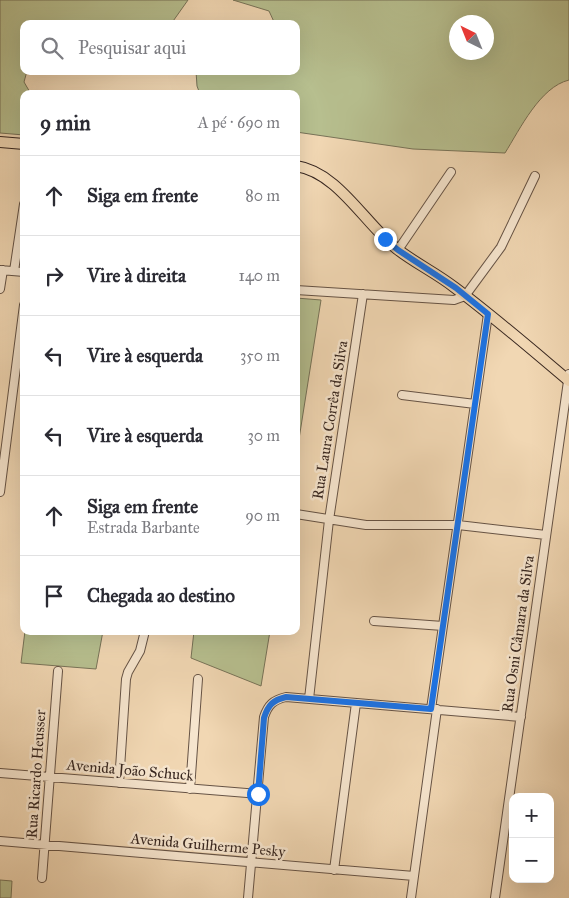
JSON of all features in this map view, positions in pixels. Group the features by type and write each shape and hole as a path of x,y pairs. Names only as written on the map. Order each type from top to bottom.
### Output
{"main road":[{"path":"0,142 20,144"},
{"path":"300,167 312,170 326,178 398,250 446,281 569,378"}],"street":[{"path":"398,250 451,172"},
{"path":"300,290 454,300 465,296 501,247 535,176"},
{"path":"14,271 20,231"},
{"path":"0,289 1,270 20,272"},
{"name":"Rua Laura Corrêa da Silva","path":"309,699 329,520 363,294"},
{"path":"411,898 443,626 488,314"},
{"path":"0,492 20,336"},
{"name":"Rua Osni Câmara da Silva","path":"495,898 569,378"},
{"path":"402,394 475,404"},
{"path":"300,515 378,526 458,524 546,536"},
{"path":"374,620 443,626"},
{"path":"119,783 126,679 140,651 144,635"},
{"name":"Rua Ricardo Heusser","path":"42,878 58,671"},
{"path":"190,789 198,678"},
{"path":"248,898 264,718 267,709 273,701 286,697 521,717"},
{"path":"334,870 356,703"},
{"name":"Avenida João Schuck","path":"0,773 258,794"},
{"name":"Avenida Guilherme Pesky","path":"0,841 414,876"}],"green space":[{"path":"0,0 188,0 174,20 20,20 20,75 26,75 24,82 29,90 20,90 20,135 0,133"},
{"path":"233,0 569,0 569,80 559,84 540,100 524,121 505,153 413,149 300,133 300,90 198,90 196,75 300,75 300,20 273,20 269,11"},
{"path":"300,298 321,300 300,433"},
{"path":"24,635 102,635 96,669 21,663"},
{"path":"194,635 269,635 261,686 191,658"},
{"path":"0,880 12,881 11,898 0,898"}],"route":[{"path":"258,794 264,718 267,709 273,701 286,697 431,709 488,314 456,288 398,250 385,239"}]}
